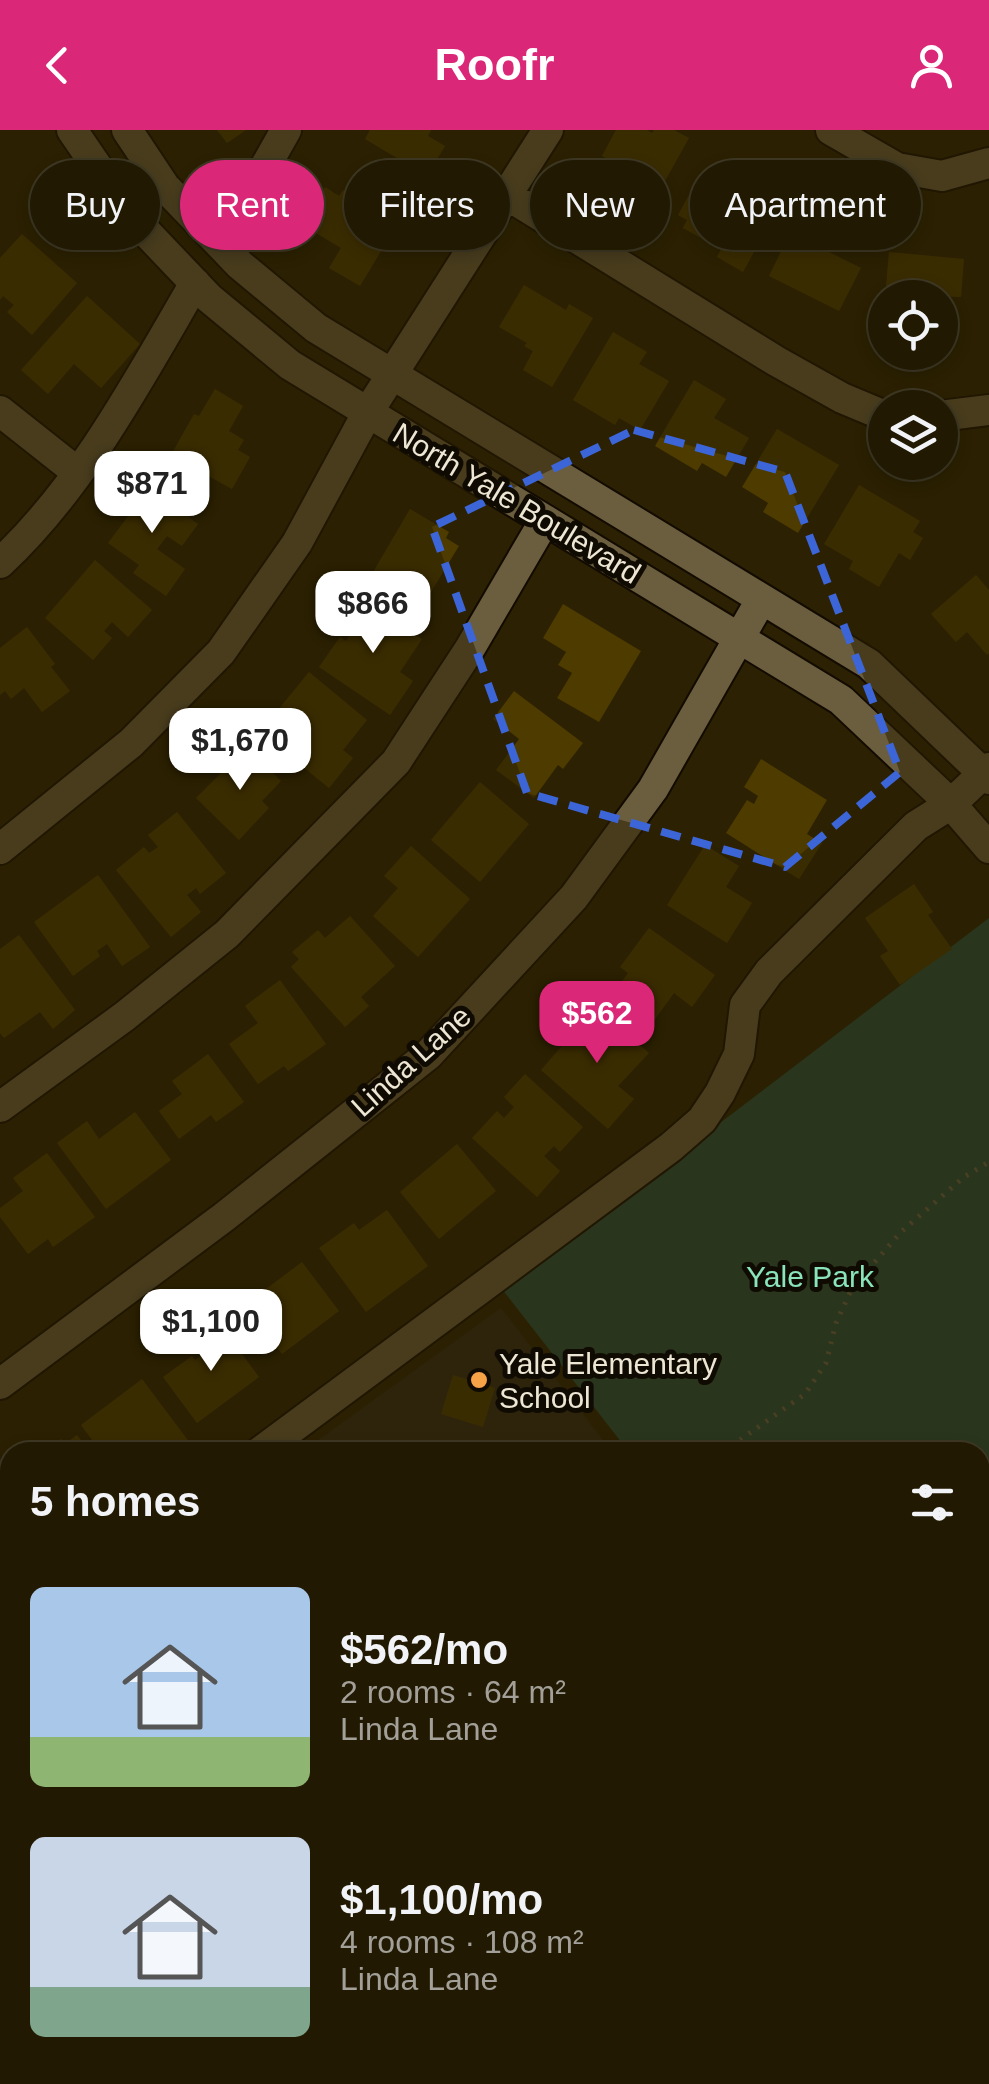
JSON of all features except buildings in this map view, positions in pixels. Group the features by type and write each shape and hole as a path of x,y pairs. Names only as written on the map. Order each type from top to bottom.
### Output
{"street":[{"name":"North Yale Boulevard","path":"72,130 130,215 209,298 290,365 842,700 951,804 989,848"},
{"name":"North Yale Boulevard","path":"126,130 180,203"},
{"path":"269,160 286,130"},
{"path":"510,190 548,130"},
{"path":"831,130 897,168 942,176 989,163"},
{"path":"510,197 793,370 868,409"},
{"name":"North Yale Boulevard","path":"225,250 316,328 869,664 987,773"},
{"path":"6,834 131,743 221,652 298,544 368,412 472,250"},
{"path":"0,563 61,494 122,408 194,283"},
{"path":"958,414 989,410"},
{"path":"0,411 77,472"},
{"path":"0,1107 125,1016 227,934 396,762 469,650 545,520"},
{"name":"Linda Lane","path":"0,1384 224,1218 428,1054 574,897 652,789 762,600"},
{"path":"273,1442 702,1120 739,1054 746,1004 768,972 916,826 951,804 987,773"}],"path":[{"path":"737,1442 805,1394 826,1363 836,1322 852,1288 901,1232 964,1177 989,1162"}],"highlighted area":[{"path":"634,430 785,472 900,772 785,867 527,793 432,527"}],"shaded area":[{"name":"Yale Elementary School","path":"501,1308 604,1442 316,1442"}],"green space":[{"name":"Yale Park","path":"989,918 989,1442 621,1442 502,1289"}],"place":[{"name":"Yale Elementary School","path":"479,1380"}]}
